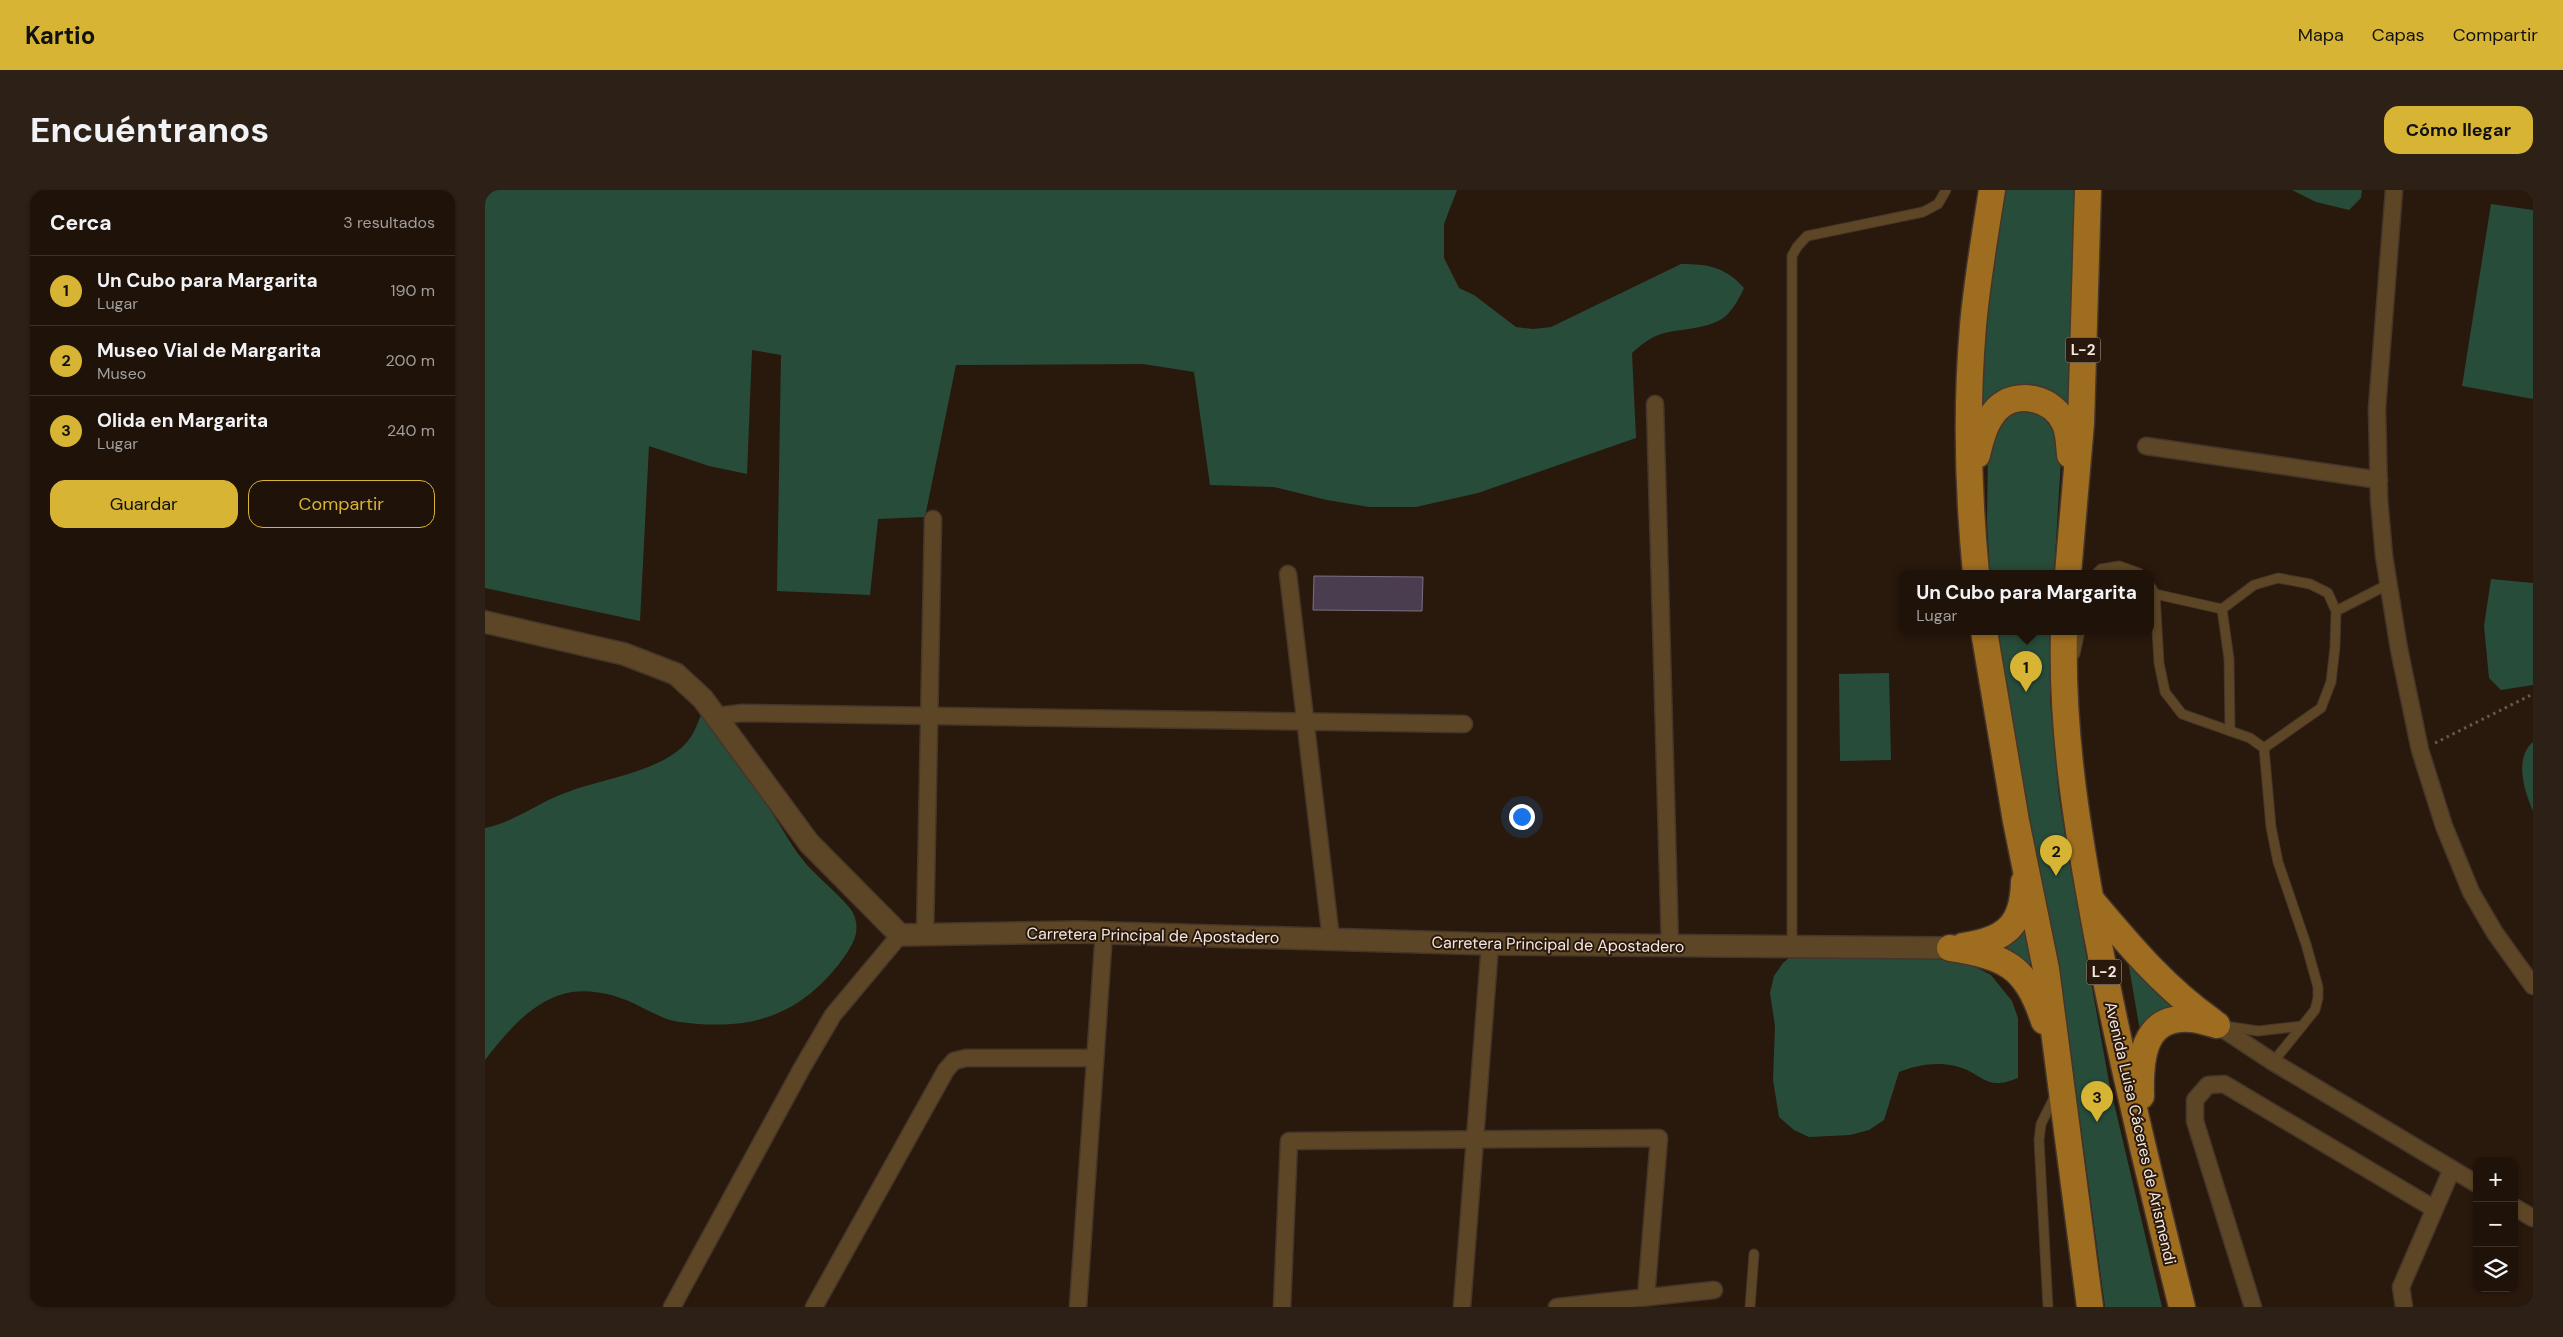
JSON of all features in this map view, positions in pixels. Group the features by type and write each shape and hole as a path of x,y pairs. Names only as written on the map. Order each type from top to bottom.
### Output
{"main road":[{"path":"1976,570 1969,502 1968,458 1973,325 1992,190"},
{"name":"L-2","path":"2069,570 2081,423 2088,190"},
{"path":"1969,502 1977,456 1988,421 1998,408 2012,400 2026,397 2041,400 2055,409 2065,424 2070,448 2074,510"},
{"path":"1985,635 2046,969 2090,1307"},
{"name":"Avenida Luisa Cáceres de Arismendi","path":"2065,635 2065,706 2075,813 2117,1040 2182,1307"},
{"path":"1950,948 1983,943 2003,935 2015,922 2024,894 2025,859"},
{"path":"2090,899 2155,975 2184,1001 2217,1025"},
{"path":"1950,948 1989,954 2019,972 2041,1011 2061,1075"},
{"path":"2142,1144 2141,1075 2144,1047 2154,1032 2172,1020 2190,1019 2217,1025"}],"street":[{"path":"2394,190 2377,408 2379,480 2389,584 2399,649 2420,750 2444,826 2471,892 2495,933 2533,986"},
{"path":"1655,404 1671,946"},
{"path":"2146,446 2379,480"},
{"path":"925,935 933,519"},
{"path":"1288,574 1331,939"},
{"path":"485,622 623,654 676,674 703,699 717,716 809,843 899,935 829,1023 802,1068 672,1307"},
{"path":"717,716 742,713 1464,724"},
{"name":"Carretera Principal de Apostadero","path":"899,935 1104,932 1490,944 1950,948"},
{"path":"1078,1307 1104,932"},
{"path":"1462,1307 1490,944"},
{"path":"2217,1025 2273,1062 2473,1182"},
{"path":"814,1307 946,1070 954,1061 966,1058 1095,1058"},
{"path":"2253,1307 2195,1121 2195,1100 2208,1085 2224,1084 2433,1208"},
{"path":"1282,1307 1289,1141 1659,1138 1646,1297"},
{"path":"2403,1307 2401,1287 2433,1208 2452,1169"},
{"path":"2518,1209 2533,1218"},
{"path":"1557,1307 1714,1290"}],"lane":[{"path":"1792,947 1792,256 1807,236 1923,212 1938,204 1946,190"},
{"path":"2100,570 2119,566 2130,570"},
{"path":"2222,609 2254,585 2278,578 2310,584 2328,593 2335,611 2335,647 2331,682 2321,708 2264,748"},
{"path":"2335,611 2389,584"},
{"path":"2154,591 2222,609"},
{"path":"2222,609 2229,658 2230,731"},
{"path":"2154,611 2159,664 2165,692 2182,714 2250,738 2264,748 2271,827 2278,862 2306,944 2317,986 2315,1010 2273,1062"},
{"path":"2065,706 2079,635"},
{"path":"2217,1025 2258,1031 2302,1026"},
{"path":"2047,1307 2039,1140 2041,1124 2061,1075"},
{"path":"1750,1307 1755,1254"}],"path":[{"path":"2420,750 2533,694"}],"green space":[{"path":"485,190 1457,190 1444,224 1444,258 1459,288 1474,295 1516,327 1533,329 1551,327 1681,264 1716,268 1730,275 1744,288 1733,308 1721,319 1705,326 1661,334 1649,340 1632,353 1636,438 1478,493 1416,507 1369,507 1327,500 1274,487 1210,485 1194,372 1143,364 956,365 925,517 878,519 870,595 777,591 781,355 752,350 747,474 709,466 649,446 640,621 485,588"},
{"path":"2002,190 2079,190 2074,405 1982,408 1982,339"},
{"path":"2292,190 2362,190 2361,198 2349,210 2316,202"},
{"path":"2491,204 2533,210 2533,399 2462,386"},
{"path":"2010,410 2043,410 2062,444 2054,570 1990,570 1987,522 1988,446"},
{"path":"2491,579 2533,583 2533,685 2501,690 2489,678 2484,626"},
{"path":"1998,635 2051,635 2050,700 2059,797 2068,854 2109,1082 2162,1307 2105,1307 2073,1067"},
{"path":"1889,673 1891,760 1840,761 1839,674"},
{"path":"701,715 712,717 799,855 851,910 856,922 856,933 849,950 825,980 808,995 790,1007 750,1022 704,1024 679,1022 664,1018 633,1003 599,993 581,991 558,995 545,1001 523,1018 485,1060 485,828 516,817 565,793 630,774 662,761 687,742"},
{"path":"2533,742 2533,811 2524,785 2522,766 2527,749"},
{"path":"2023,930 2026,933 2031,962 2029,965 1993,947"},
{"path":"1796,952 1913,956 1962,960 1991,975 2012,1001 2018,1018 2018,1078 1995,1083 1962,1068 1944,1064 1917,1067 1899,1072 1884,1120 1869,1130 1850,1135 1809,1137 1794,1130 1779,1117 1773,1080 1775,1026 1770,993 1774,976 1783,963"},
{"path":"2128,961 2186,1007 2140,1031"}],"building":[{"path":"1314,576 1423,577 1422,611 1313,610"}],"place":[{"name":"Un Cubo para Margarita","path":"2026,692"},
{"name":"Museo Vial de Margarita","path":"2056,876"},
{"name":"Olida en Margarita","path":"2097,1122"}]}
